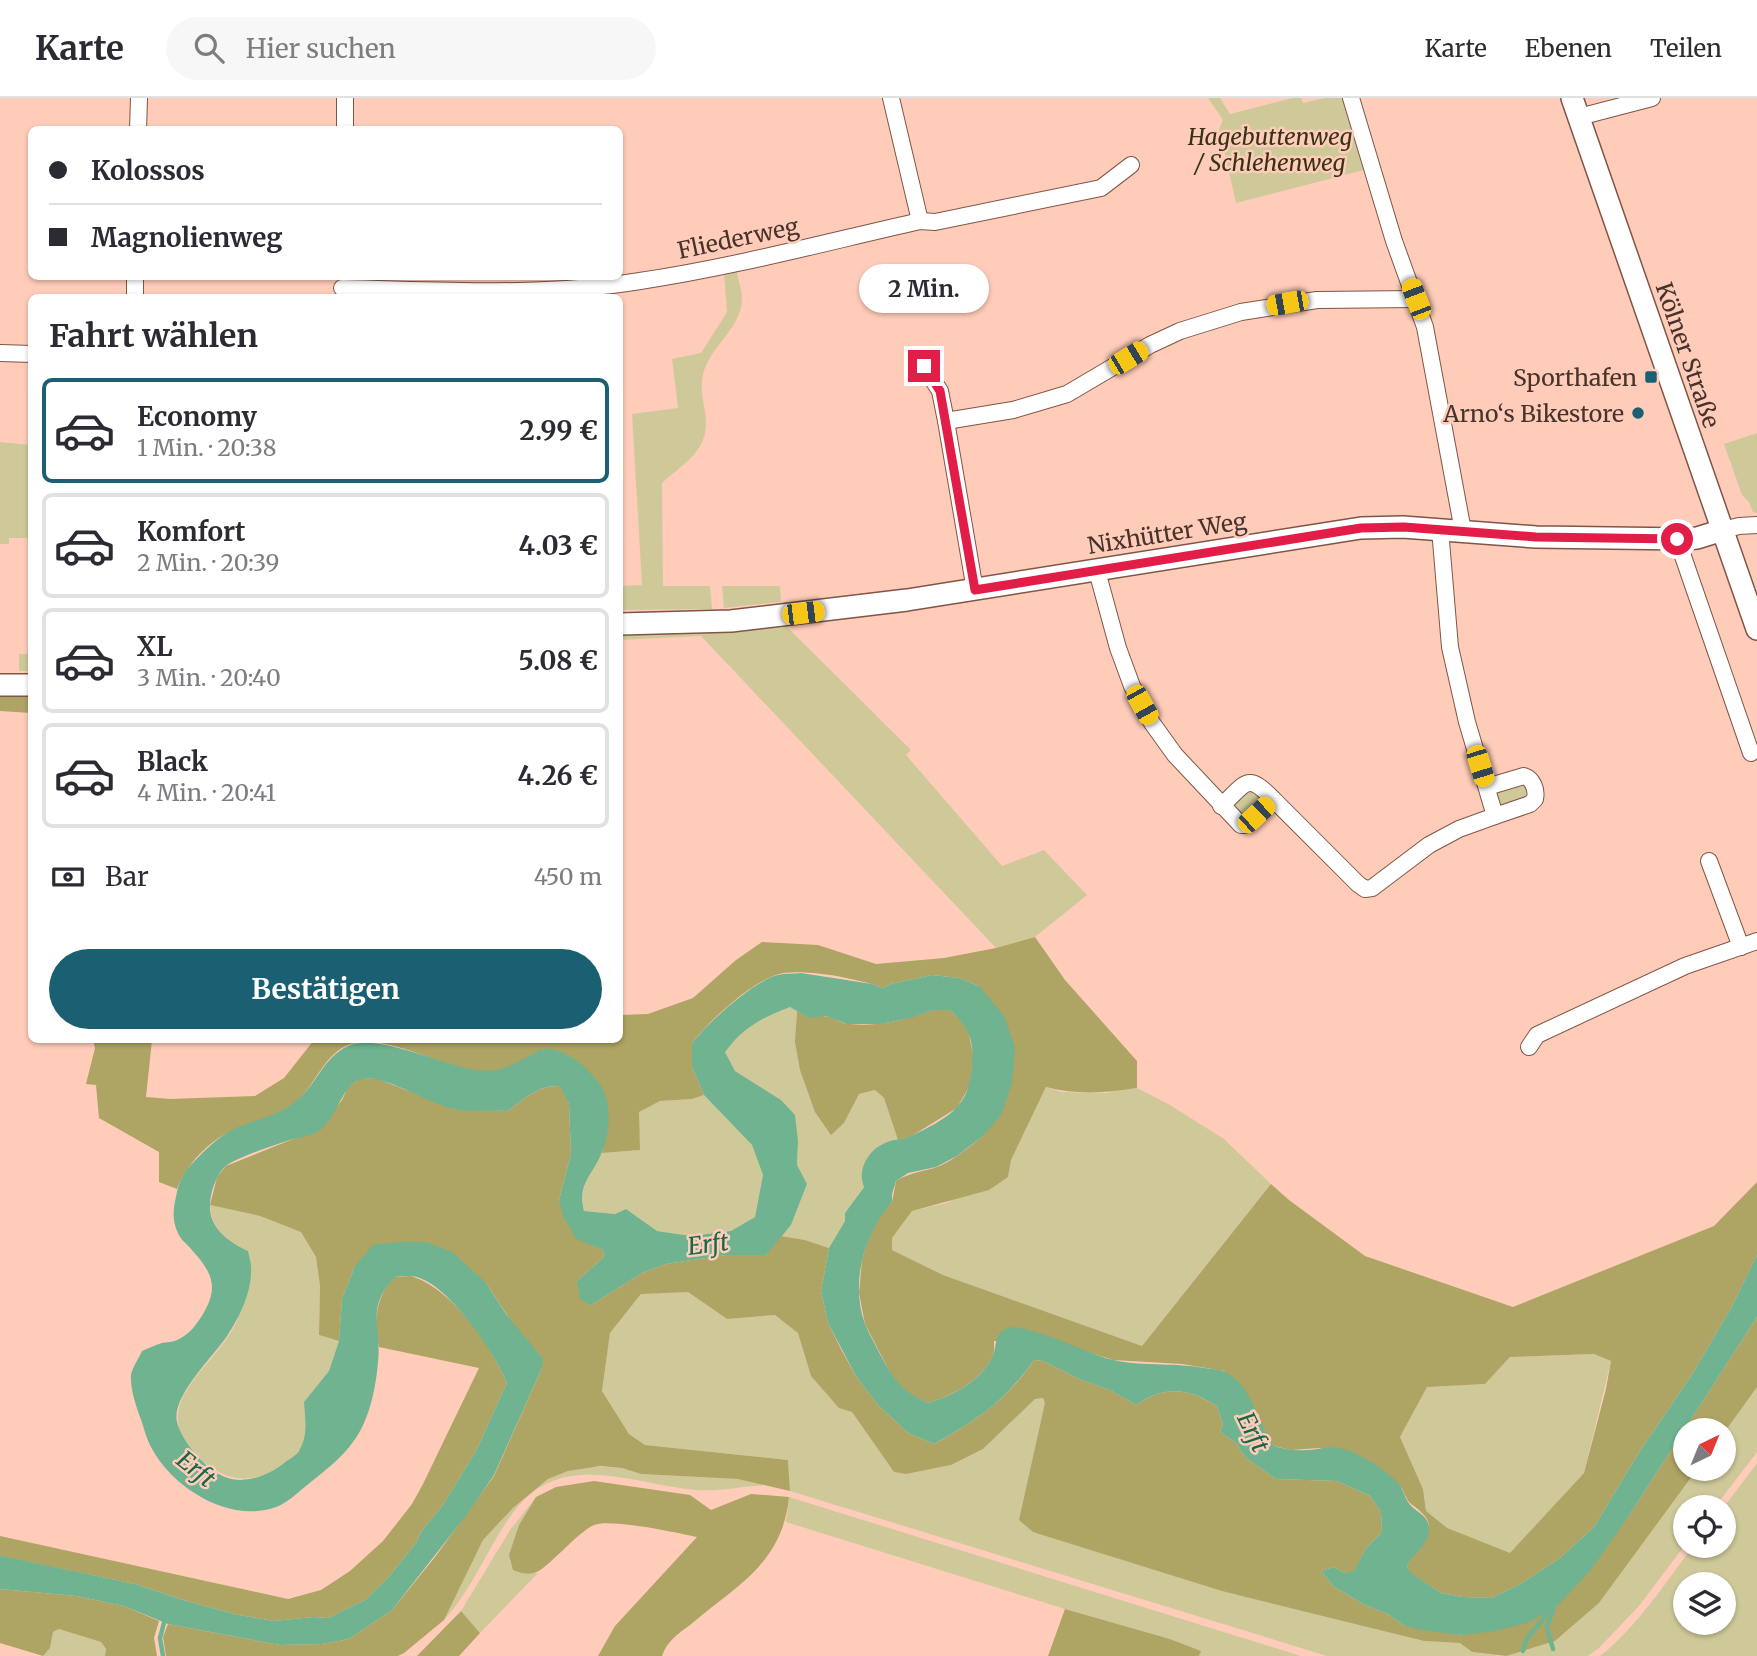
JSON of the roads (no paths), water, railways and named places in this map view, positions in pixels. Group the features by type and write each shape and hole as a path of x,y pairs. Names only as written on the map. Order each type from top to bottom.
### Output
{"main road":[{"name":"Kölner Straße","path":"1576,107 1757,629"},
{"name":"Nixhütter Weg","path":"623,624 731,621 975,590 1361,528 1440,529 1536,537 1677,539 1697,538 1723,530"},
{"path":"0,685 28,685"}],"street":[{"path":"138,126 139,98"},
{"path":"345,98 345,126"},
{"path":"891,98 920,221"},
{"path":"1351,98 1394,242 1425,327 1463,531"},
{"path":"1576,107 1652,98"},
{"name":"Fliederweg","path":"342,287 512,292 639,282 729,265 920,221 935,222 1101,187 1131,165"},
{"path":"946,421 1013,410 1067,394 1150,345 1180,331 1241,312 1317,300 1416,299"},
{"path":"0,353 28,354"},
{"path":"924,366 940,391 975,590"},
{"path":"1723,530 1757,525"},
{"path":"1440,529 1450,647 1467,722 1496,816"},
{"path":"1677,539 1751,753"},
{"path":"1097,571 1118,648 1132,685 1152,723 1174,755 1236,822 1245,825 1273,799"},
{"path":"1221,806 1248,783 1254,782 1365,889 1371,888 1429,845 1460,829 1530,804 1535,799 1532,782 1524,776 1487,787"},
{"path":"1709,861 1741,947"},
{"path":"1528,1047 1537,1035 1685,966 1757,941"}],"water":[{"name":"Erft","path":"801,973 883,988 932,975 959,978 979,986 1004,1016 1015,1047 1012,1083 1001,1115 983,1136 957,1156 936,1167 908,1173 896,1181 892,1202 882,1214 867,1243 860,1276 861,1308 870,1335 889,1371 899,1383 911,1394 928,1403 946,1396 964,1387 980,1374 994,1354 1000,1334 1008,1328 1016,1327 1109,1359 1223,1371 1242,1386 1274,1446 1298,1450 1330,1447 1345,1450 1372,1463 1396,1481 1411,1506 1425,1517 1429,1525 1426,1542 1407,1567 1412,1574 1441,1593 1491,1598 1519,1585 1560,1558 1594,1527 1638,1454 1693,1373 1731,1308 1757,1255 1757,1317 1692,1418 1673,1418 1673,1447 1590,1571 1559,1604 1530,1622 1495,1631 1462,1635 1403,1625 1388,1614 1365,1605 1333,1586 1321,1571 1334,1567 1345,1573 1354,1571 1366,1548 1382,1532 1381,1512 1370,1496 1337,1481 1276,1479 1246,1458 1236,1443 1220,1432 1223,1424 1217,1406 1196,1395 1167,1392 1136,1405 1110,1390 1081,1380 1043,1361 1034,1360 990,1408 934,1444 908,1433 877,1404 856,1376 828,1323 821,1291 829,1248 845,1221 845,1213 864,1187 863,1167 874,1150 936,1123 961,1102 971,1074 970,1039 961,1021 950,1010 932,1010 911,1018 880,1024 847,1024 826,1016 809,1018 790,1007 754,1024 725,1052 735,1071 781,1100 795,1115 797,1165 807,1184 791,1225 766,1255 726,1255 666,1264 642,1273 591,1305 580,1299 577,1281 604,1257 603,1250 576,1239 563,1216 559,1200 571,1154 569,1104 560,1086 538,1090 507,1111 473,1111 444,1106 383,1081 363,1079 350,1087 329,1120 316,1133 247,1155 226,1166 219,1175 211,1198 211,1217 223,1235 248,1251 251,1267 247,1297 227,1336 180,1400 177,1412 177,1422 189,1446 217,1473 233,1479 256,1478 278,1467 299,1451 305,1432 304,1402 329,1371 339,1341 342,1299 355,1266 373,1245 426,1242 452,1252 486,1283 506,1314 543,1359 542,1368 494,1475 468,1513 392,1610 349,1639 322,1644 280,1645 168,1624 124,1606 76,1596 0,1589 2,1556 135,1584 234,1614 273,1621 328,1618 365,1600 388,1578 443,1505 477,1449 507,1383 483,1340 446,1296 434,1285 419,1278 395,1277 380,1298 377,1308 379,1349 371,1404 359,1434 343,1454 325,1471 276,1507 240,1511 204,1499 173,1476 151,1447 135,1402 131,1380 142,1351 175,1341 185,1335 201,1318 211,1295 208,1272 180,1237 175,1224 175,1202 186,1171 208,1147 226,1134 295,1102 332,1057 348,1046 376,1043 393,1046 484,1071 505,1068 545,1049 561,1052 584,1066 601,1086 607,1101 607,1136 602,1152 584,1186 584,1211 615,1214 626,1209 657,1231 691,1236 731,1231 755,1217 763,1175 752,1145 704,1095 692,1067 692,1043 720,1014 756,985 784,974"}],"waterway":[{"path":"1523,1651 1526,1640 1556,1603"},
{"path":"1553,1610 1547,1627 1553,1649"},
{"path":"163,1656 160,1638 165,1619"}],"place":[{"name":"Sporthafen","path":"1651,377"},
{"name":"Arno‘s Bikestore","path":"1638,413"}],"park label":[{"name":"Hagebuttenweg / Schlehenweg","path":"1270,149"}]}
